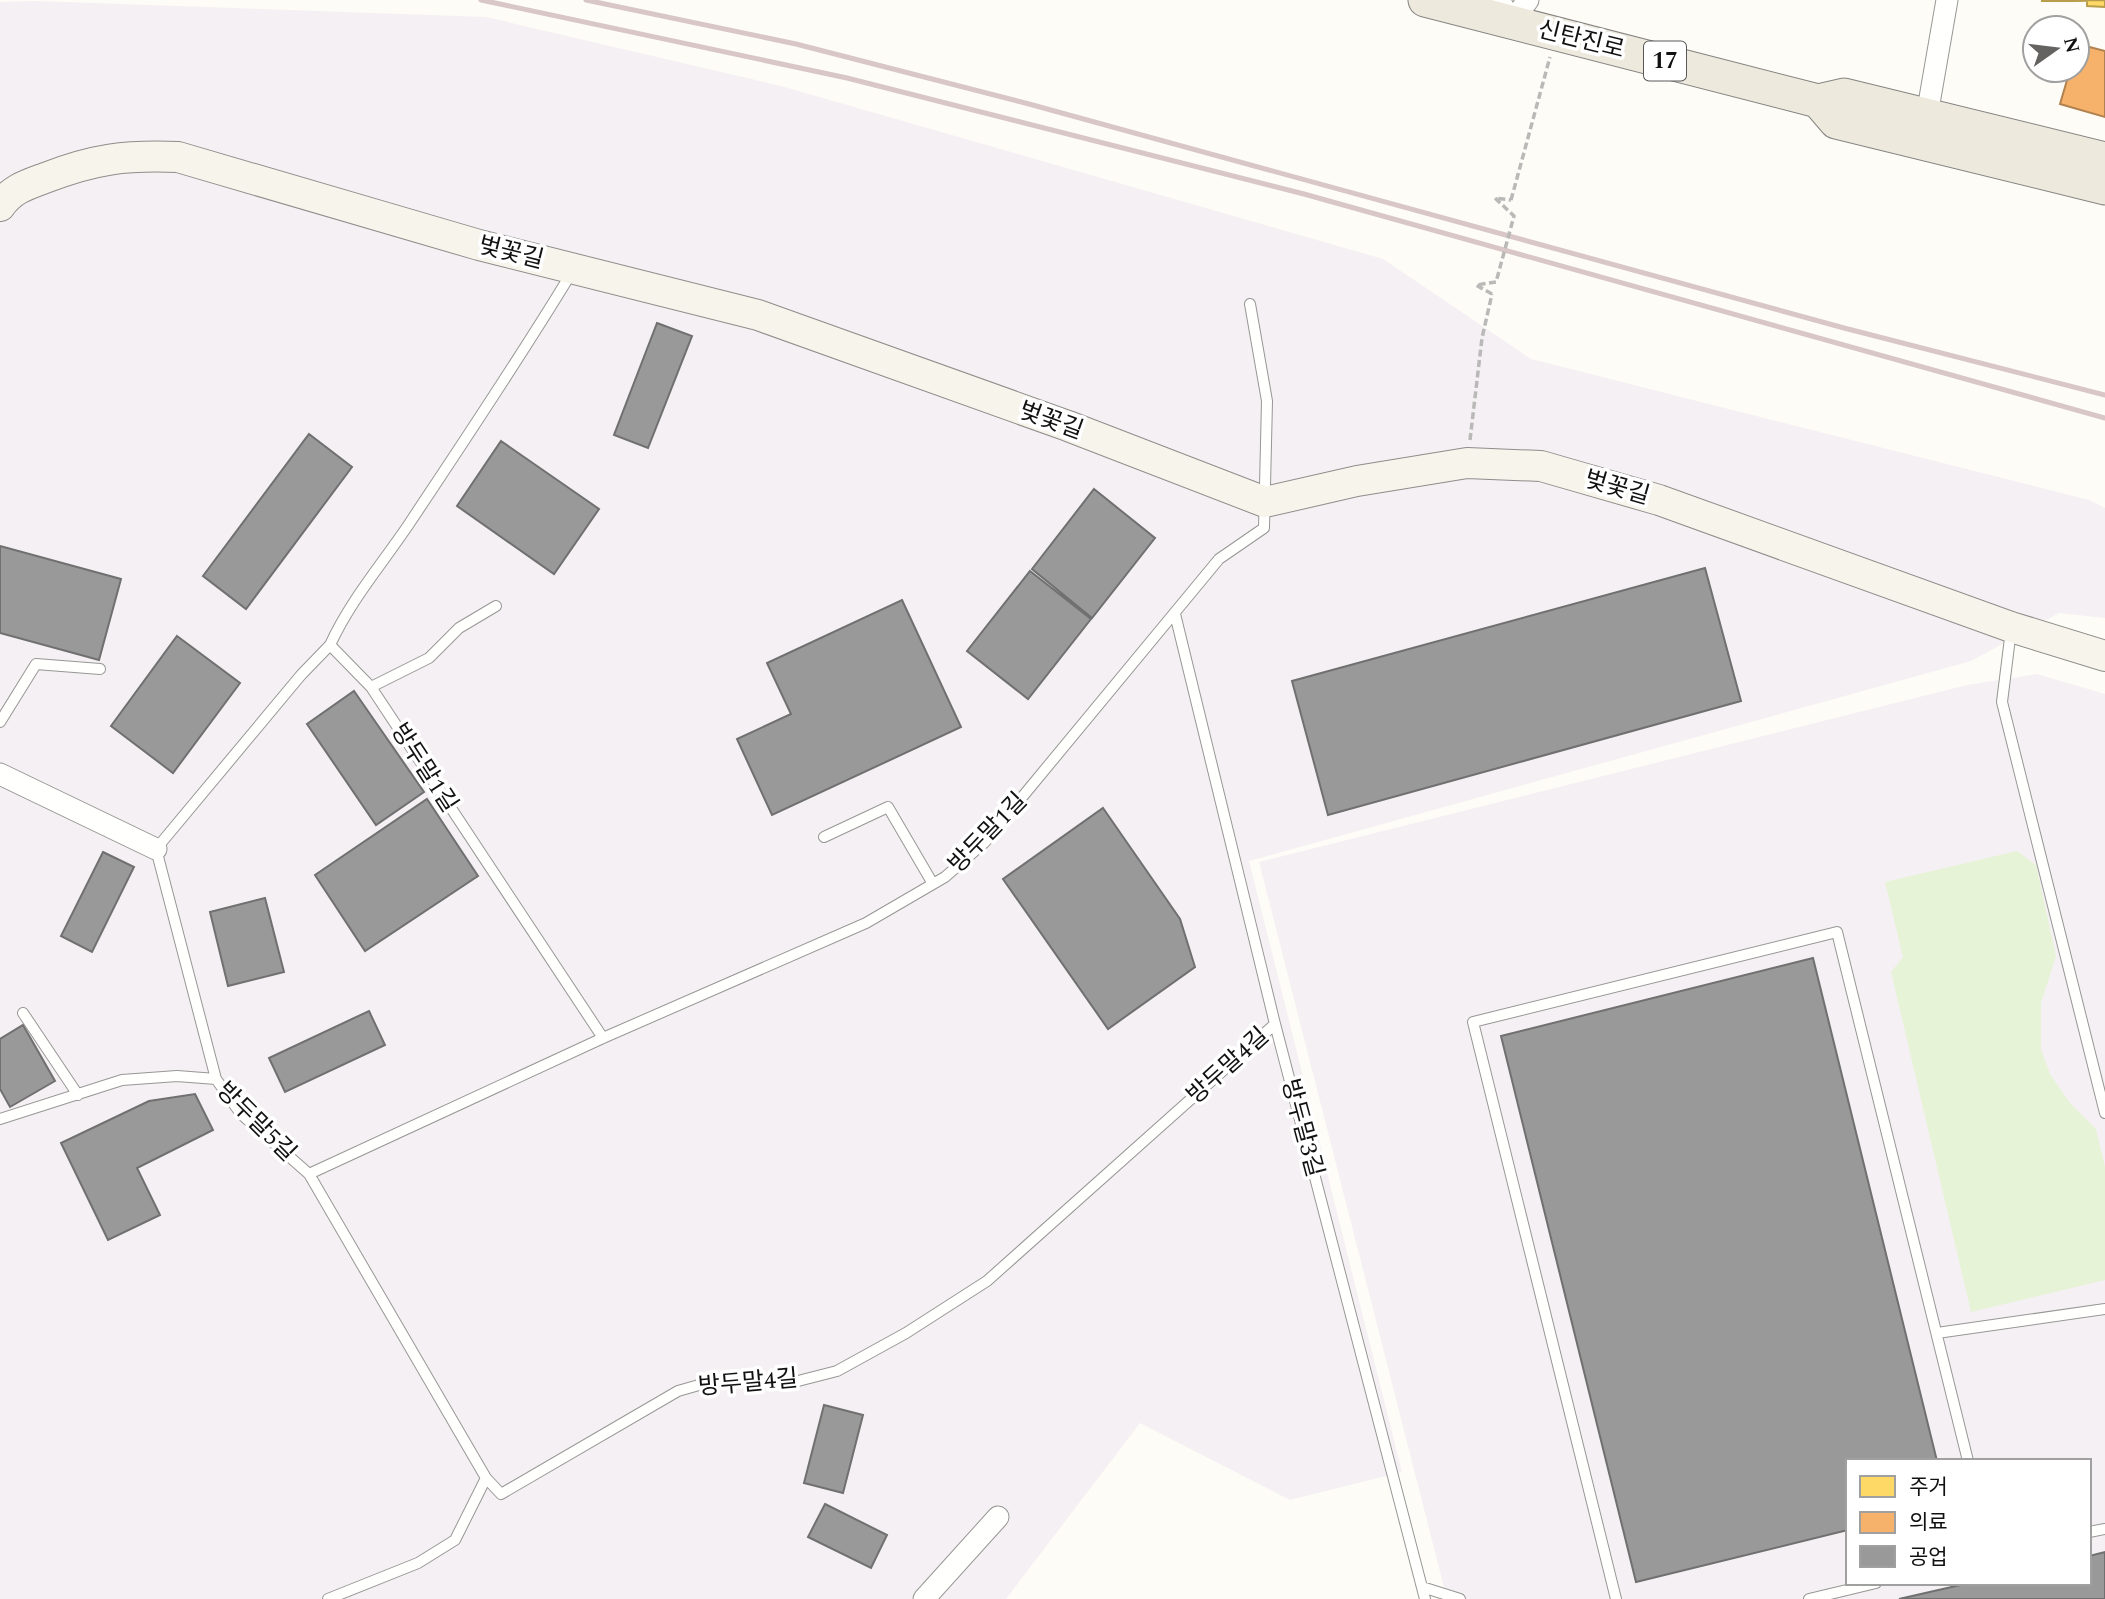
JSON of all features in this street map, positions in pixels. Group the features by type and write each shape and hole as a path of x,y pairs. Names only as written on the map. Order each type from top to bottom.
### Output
{"main road":[{"name":"신탄진로","path":"1425,0 1513,7 1557,33 1818,101 1844,95 2105,159"},
{"name":"신탄진로","path":"1818,101 1836,122 2105,188"}],"street":[{"path":"1927,116 1947,0"},
{"name":"벚꽃길","path":"4,195 86,162 134,156 178,157 479,245 758,315 1068,426 1265,502 1357,481 1467,463 1541,466 1658,500 2011,627 2105,656"},
{"path":"0,774 156,849"},
{"path":"924,1599 998,1517"}],"lane":[{"path":"216,1079 156,849 301,675 330,645 343,616 382,564 518,360 574,269"},
{"path":"1250,304 1267,401 1265,502"},
{"name":"방두말1길","path":"309,1174 603,1038 866,923 933,884 985,842 1219,559 1264,528 1265,502"},
{"path":"371,687 429,658 459,628 496,606"},
{"name":"방두말3길","path":"1175,614 1275,1024 1425,1599"},
{"path":"2011,627 2002,702 2105,1113"},
{"name":"방두말1길","path":"330,645 371,687 603,1038"},
{"path":"0,722 36,664 100,669"},
{"path":"824,837 888,807 933,884"},
{"path":"1616,1599 1473,1022 1837,932 1968,1459"},
{"path":"23,1013 78,1095"},
{"name":"방두말4길","path":"485,1478 500,1494 678,1391 713,1381 797,1381 837,1371 906,1333 987,1281 1275,1024"},
{"name":"방두말5길","path":"0,1119 122,1080 177,1076 216,1079 241,1114 309,1174"},
{"path":"309,1174 485,1478 455,1540 418,1563 328,1599"},
{"path":"1937,1333 2105,1309"},
{"path":"1809,1599 1867,1585"},
{"path":"1422,1587 1460,1599"}],"path":[{"path":"1467,463 1482,338 1492,294 1476,285 1496,282 1514,216 1495,198 1511,200 1557,33"}],"shaded area":[{"path":"36,1 486,17 781,86 1383,259 1531,359 2089,500 2105,508 2105,618 2059,613 1971,661 1249,861 1402,1472 1290,1500 1140,1423 1006,1599 0,1599 0,2"},
{"path":"2037,674 2105,694 2105,1599 1447,1599 1259,862 1967,685"}],"green space":[{"path":"2017,851 2036,865 2056,956 2041,1003 2041,1049 2050,1074 2070,1103 2096,1129 2105,1167 2105,1280 1971,1312 1891,972 1903,957 1885,882"}],"building: 주거":[{"path":"2105,0 2105,7 2087,6 2087,1 2041,1"}],"building: 의료":[{"path":"2091,47 2105,51 2105,117 2060,104 2066,84 2091,84"}],"building: 공업":[{"path":"657,323 692,336 648,448 614,435"},
{"path":"309,434 352,467 246,609 203,576"},
{"path":"501,441 599,509 554,574 457,506"},
{"path":"1094,489 1155,538 1092,618 1032,569"},
{"path":"0,546 121,579 99,660 0,633"},
{"path":"1705,568 1741,701 1328,815 1292,681"},
{"path":"1030,571 1091,619 1028,699 967,651"},
{"path":"902,600 961,727 772,815 737,739 791,714 767,663"},
{"path":"177,636 240,683 173,773 111,726"},
{"path":"354,691 424,792 376,825 307,724"},
{"path":"427,799 478,876 365,951 315,875"},
{"path":"1103,808 1180,919 1195,967 1108,1029 1003,879"},
{"path":"103,852 134,867 92,952 61,936"},
{"path":"265,898 284,972 228,986 210,912"},
{"path":"1813,958 1937,1459 1846,1459 1846,1530 1636,1582 1501,1036"},
{"path":"369,1011 385,1045 285,1092 269,1058"},
{"path":"23,1025 55,1081 10,1107 0,1089 0,1039"},
{"path":"195,1094 213,1130 137,1168 160,1215 108,1240 61,1143 149,1101"},
{"path":"824,1405 863,1415 843,1493 804,1483"},
{"path":"825,1504 887,1535 871,1568 808,1537"},
{"path":"2105,1552 2105,1599 1899,1599 1960,1585 2091,1585 2091,1556"}],"railway":[{"path":"481,0 847,78 1304,194 2105,418"},
{"path":"586,0 796,44 1029,104 1844,328 2105,395"}]}
